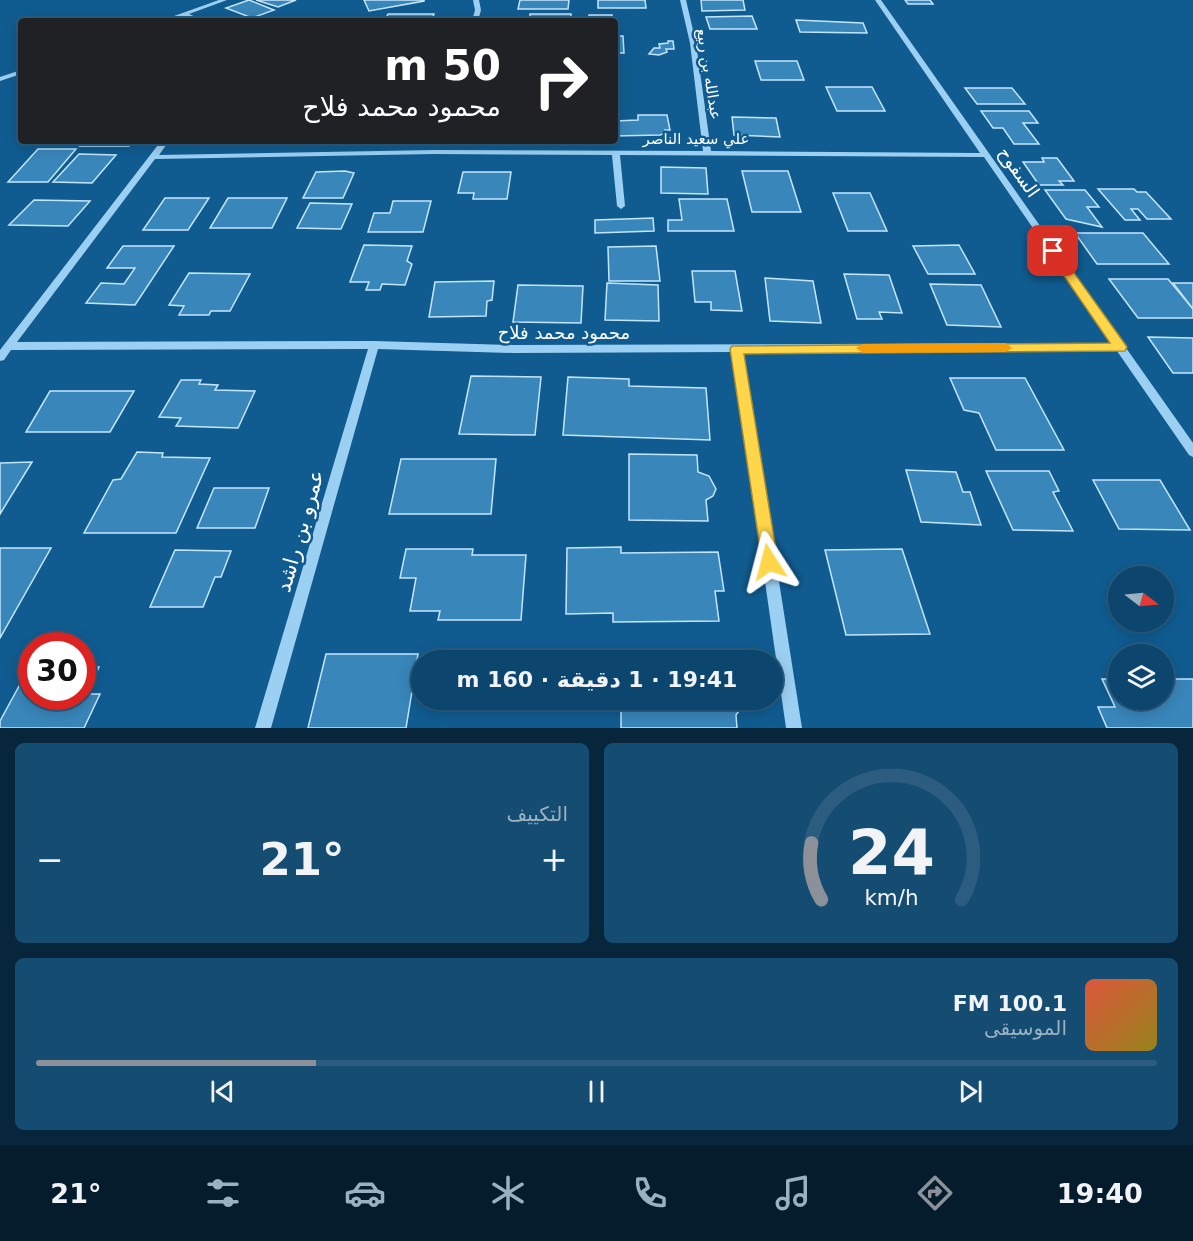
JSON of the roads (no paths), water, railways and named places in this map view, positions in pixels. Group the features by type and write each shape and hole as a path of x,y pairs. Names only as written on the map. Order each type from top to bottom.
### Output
{"street":[{"path":"172,18 224,0"},
{"path":"476,0 478,10 476,18"},
{"name":"عبدالله بن ربيع","path":"683,0 693,43 707,152"},
{"name":"السفوح","path":"878,0 1193,452"},
{"path":"184,14 194,18"},
{"path":"0,80 18,73"},
{"path":"0,357 163,144"},
{"path":"434,152 436,144"},
{"name":"علي سعيد الناصر","path":"152,157 434,152 987,155"},
{"path":"616,152 621,206"},
{"name":"محمود محمد فلاح","path":"9,346 375,345 514,349 1120,347"},
{"name":"عمرو بن راشد","path":"263,728 375,345"},
{"path":"737,349 794,728"}]}
